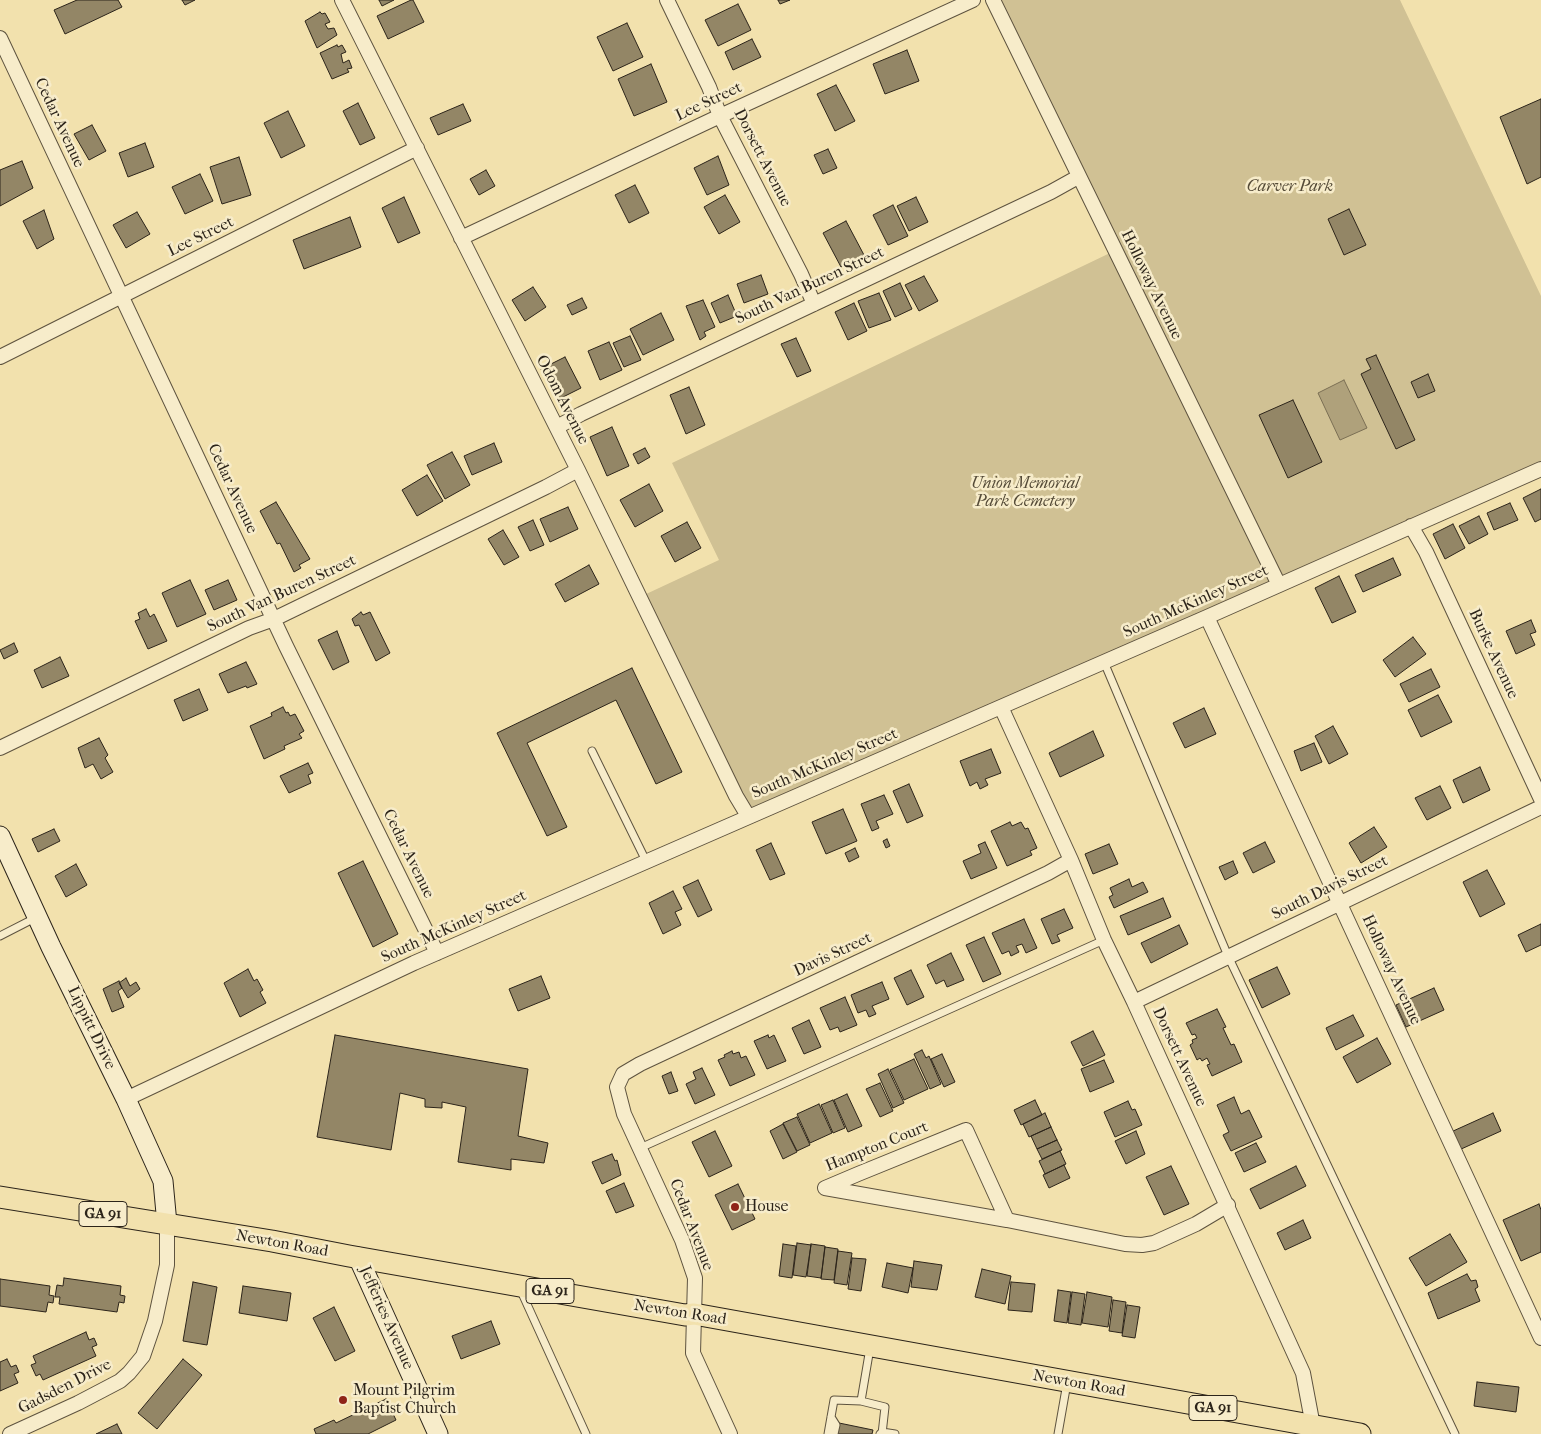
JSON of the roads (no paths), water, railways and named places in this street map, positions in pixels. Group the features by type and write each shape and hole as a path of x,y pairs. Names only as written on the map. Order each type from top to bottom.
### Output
{"main road":[{"name":"Newton Road","path":"0,1197 272,1241 685,1315 694,1314 1360,1434"}],"street":[{"name":"Odom Avenue","path":"342,0 578,470 736,796 748,816"},
{"name":"Dorsett Avenue","path":"667,0 709,87 720,116 797,266 814,304"},
{"name":"Lee Street","path":"461,238 973,0"},
{"name":"Holloway Avenue","path":"994,0 1078,177 1278,585"},
{"name":"Cedar Avenue","path":"0,38 274,619 437,953"},
{"name":"Lee Street","path":"0,357 122,298 148,283 417,148"},
{"name":"South Van Buren Street","path":"557,428 581,414 1078,177"},
{"name":"South McKinley Street","path":"126,1100 437,953 1207,617 1541,468"},
{"name":"South Van Buren Street","path":"0,748 249,628 274,619 578,470"},
{"name":"Burke Avenue","path":"1411,526 1426,552 1541,799"},
{"name":"Holloway Avenue","path":"1207,617 1541,1338"},
{"name":"Dorsett Avenue","path":"1001,707 1104,940 1228,1205 1303,1373 1313,1426"},
{"name":"South Davis Street","path":"1134,1002 1541,807"},
{"name":"Lippitt Drive","path":"0,836 163,1181 167,1224"},
{"name":"Davis Street","path":"617,1088 623,1074 640,1064 1048,873 1070,860"},
{"name":"Cedar Avenue","path":"617,1088 624,1114 682,1240 695,1278 693,1353 730,1434"},
{"name":"Hampton Court","path":"1007,1220 966,1130 825,1188 1007,1220 1125,1244 1142,1245 1154,1243 1196,1224 1228,1205"},
{"name":"Gadsden Drive","path":"10,1434 78,1403 120,1381 142,1356 155,1321 167,1265 167,1224"},
{"name":"Jefferies Avenue","path":"358,1257 438,1434"}],"lane":[{"path":"1104,662 1228,956 1455,1434"},
{"path":"592,751 646,861"},
{"path":"0,936 37,917"},
{"path":"640,1148 1104,940"},
{"path":"519,1286 586,1434"},
{"path":"861,1401 871,1345"},
{"path":"1058,1434 1067,1382"},
{"path":"828,1434 834,1400 861,1401 885,1407 881,1433 895,1434"},
{"path":"831,1417 836,1425 834,1434"}],"place":[{"name":"House","path":"735,1207"},
{"name":"Mount Pilgrim Baptist Church","path":"343,1400"}],"park label":[{"name":"Carver Park","path":"1290,187"},
{"name":"Union Memorial Park Cemetery","path":"1025,493"}]}
